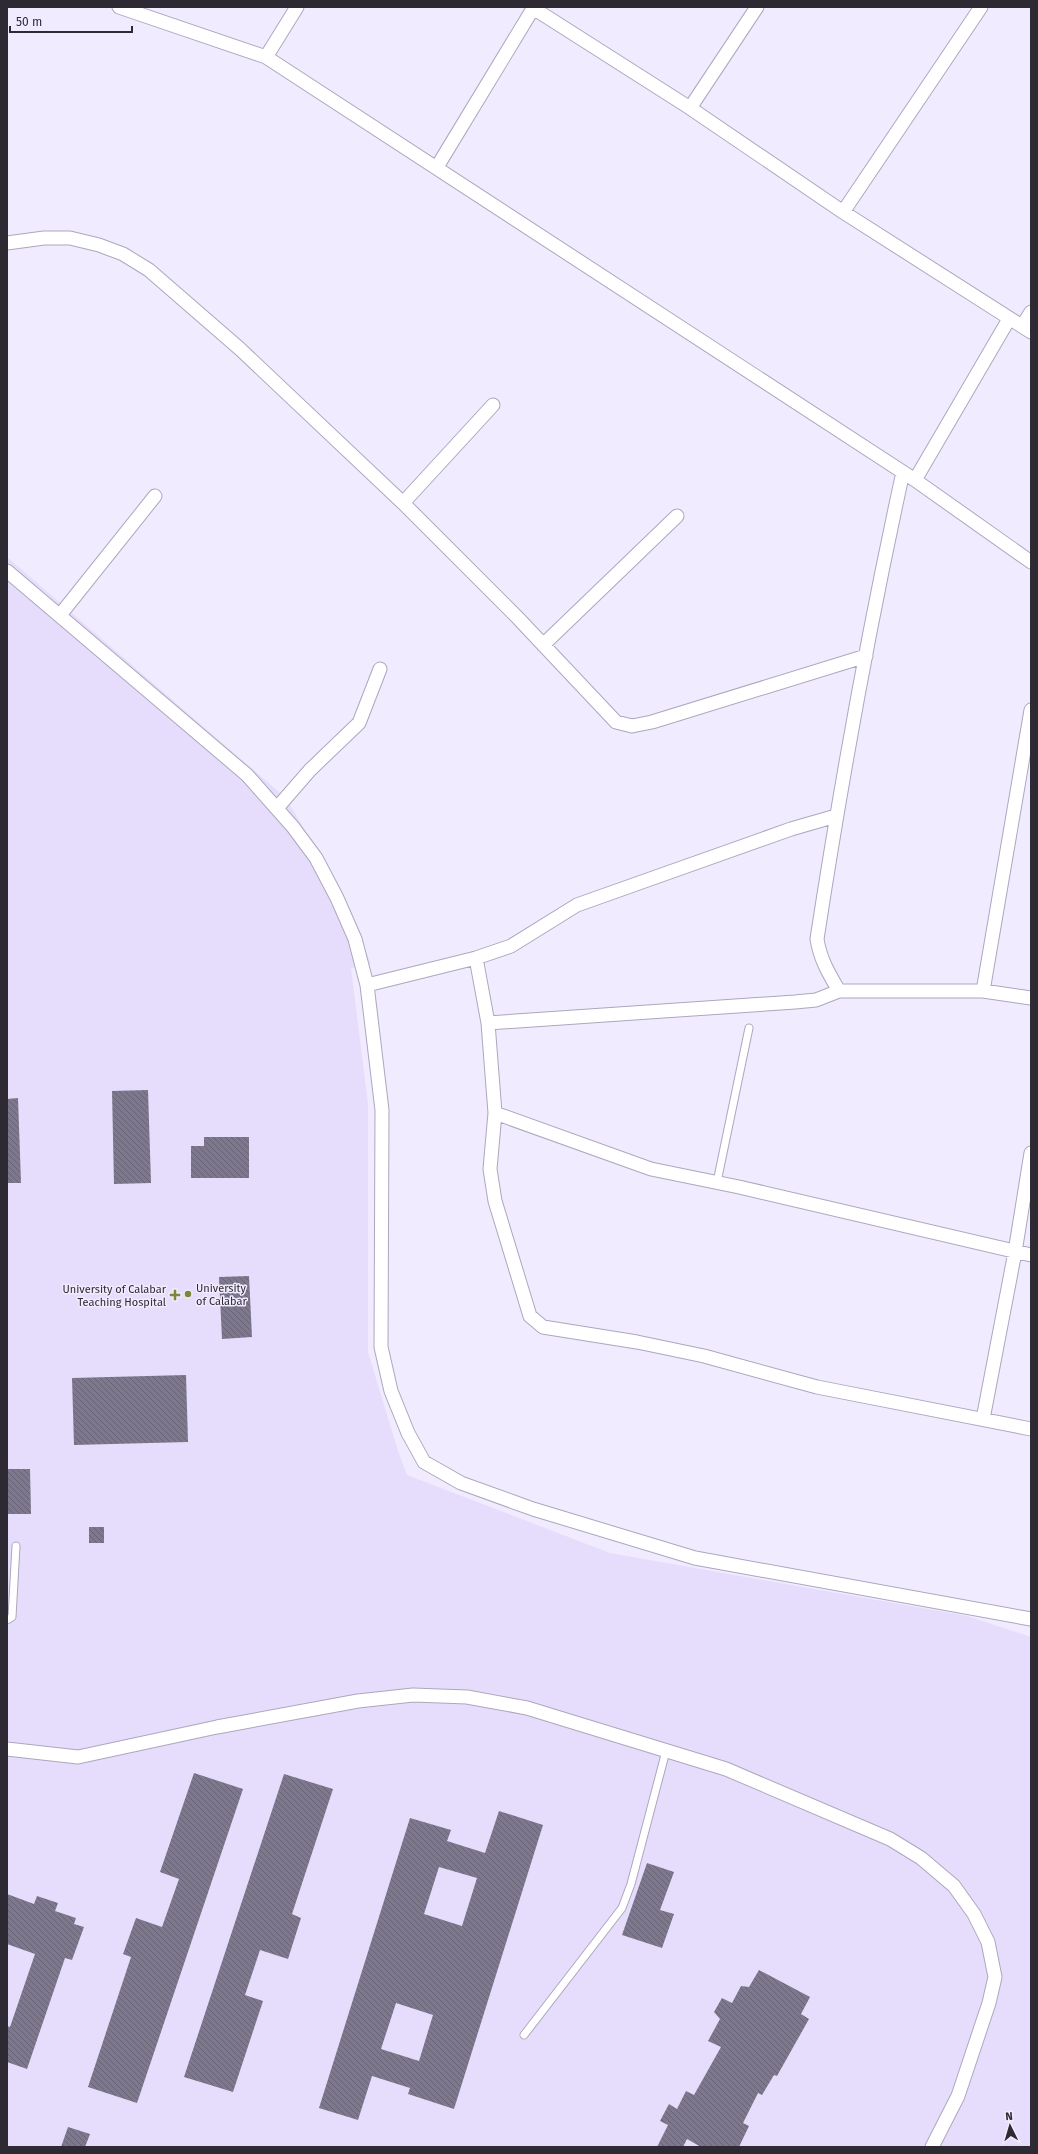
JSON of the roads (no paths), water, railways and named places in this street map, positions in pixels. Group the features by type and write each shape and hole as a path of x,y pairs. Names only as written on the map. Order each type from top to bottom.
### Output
{"street":[{"path":"119,7 266,57 438,167 903,472 1031,562"},
{"path":"266,57 297,7"},
{"path":"690,108 757,7"},
{"path":"843,212 981,7"},
{"path":"438,167 533,8 690,108 843,212 1026,329 1031,312"},
{"path":"7,243 44,238 70,238 99,244 123,254 149,270 240,349 403,503 543,645 616,722 632,726 652,722 866,656"},
{"path":"915,480 1009,318"},
{"path":"403,503 493,405"},
{"path":"839,991 823,964 819,953 817,939 836,816 903,472"},
{"path":"60,615 155,496"},
{"path":"543,645 677,516"},
{"path":"7,571 247,775 277,808 316,858 337,898 355,939 367,985 382,1110 381,1347 391,1391 408,1433 424,1462 461,1483 533,1509 695,1558 1031,1619"},
{"path":"277,808 310,770 359,723 380,669"},
{"path":"983,992 1031,710"},
{"path":"367,985 476,958 510,946 577,904 791,828 836,816"},
{"path":"476,958 488,1023 495,1113 490,1169 495,1201 530,1316 543,1327 637,1342 704,1356 817,1387 1031,1429"},
{"path":"488,1023 795,1002 816,1000 839,991 983,992 1031,998"},
{"path":"495,1113 651,1169 718,1182 1031,1255"},
{"path":"983,1419 1016,1252 1031,1153"},
{"path":"7,1749 78,1757 217,1727 358,1701 413,1695 467,1697 527,1708 726,1769 890,1838 921,1858 954,1886 974,1914 988,1942 994,1977 989,2003 958,2096 932,2147"}],"lane":[{"path":"718,1182 749,1028"},
{"path":"7,1620 12,1617 16,1546"},
{"path":"524,2035 622,1908 631,1884 666,1751"}],"place":[{"name":"University of Calabar","path":"188,1294"},
{"name":"University of Calabar Teaching Hospital","path":"175,1295"}]}
